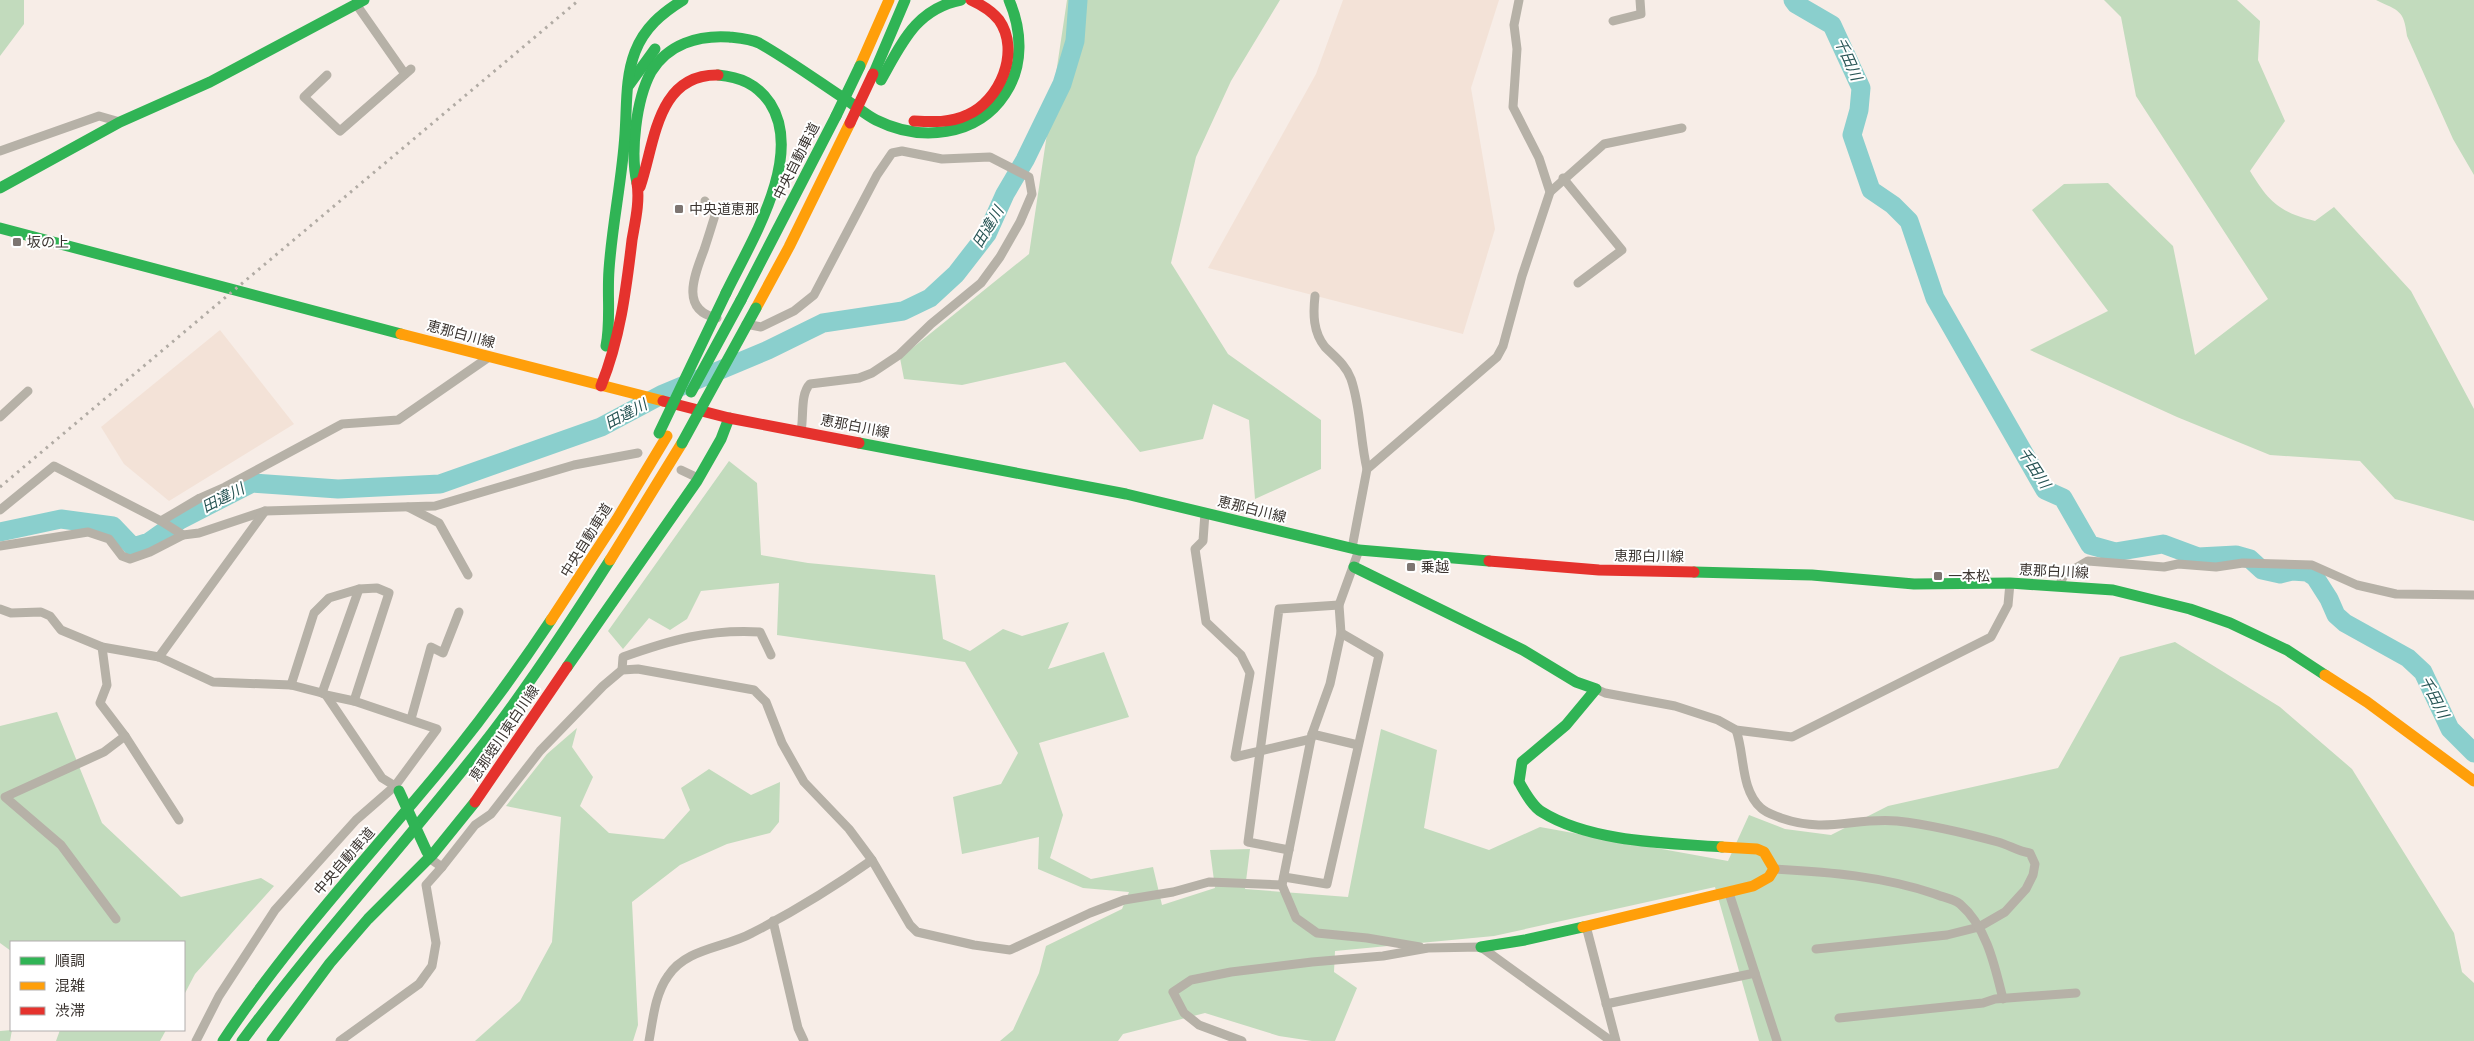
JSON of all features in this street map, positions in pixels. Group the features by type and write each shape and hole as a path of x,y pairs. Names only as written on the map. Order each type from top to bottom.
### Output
{"main road":[{"path":"601,386 610,328 609,271 623,160 630,67 635,51 647,30 663,12 684,0"},
{"name":"中央自動車道","path":"223,1041 291,948 449,759 504,689 583,574 639,483 663,435 741,300 836,116 889,0"},
{"path":"242,1041 304,957 494,730 543,662 682,443 789,248 854,126 877,77 905,0"},
{"path":"877,77 912,25 940,4 961,0"},
{"path":"735,26 764,35 875,105 907,120 921,122 951,120 972,113 982,106 1001,78 1007,62 1009,47 1005,28 991,8 971,0"},
{"path":"638,192 634,170 640,102 653,70 662,58 683,43 714,35 737,36 757,42 880,122 909,130 939,134 961,131 984,119 1002,102 1015,71 1021,38 1008,0"},
{"path":"0,188 120,122 210,82 360,2"},
{"path":"629,85 643,63 661,43 693,28"},
{"path":"601,386 613,359 624,312 638,192 661,116 671,97 682,87 698,78 724,74 743,79 764,93 778,117 781,127 779,166 766,207 663,435"},
{"name":"恵那白川線","path":"0,228 488,357 729,418 1126,494 1356,549 1599,570 1812,575 1914,584 2010,583 2113,590 2190,609 2251,632 2316,667 2474,781"},
{"name":"恵那蛭川東白川線","path":"272,1041 323,971 481,794 600,615 698,478 719,445 729,418"},
{"path":"1354,567 1523,650 1576,682 1596,689 1579,707 1566,725 1522,762 1519,782 1533,804 1542,812 1559,820 1596,832 1674,842 1756,849 1764,852 1774,869 1769,877 1753,886 1729,893 1586,926 1481,947"},
{"path":"397,788 428,855"}],"street":[{"path":"1519,0 1514,25 1517,49 1513,106 1539,158 1550,192"},
{"path":"1613,21 1641,14 1640,0"},
{"path":"327,75 304,97 340,131 408,72 360,2"},
{"path":"0,152 100,116 120,122"},
{"path":"1428,948 1367,938 1317,933 1296,918 1283,881 1311,737 1330,684 1341,633 1339,605 1354,567 1364,477 1368,469 1497,357 1503,346 1522,276 1550,192 1563,178 1604,144 1682,128"},
{"path":"705,201 706,208 716,212 692,286 698,309 707,316 761,327 794,311 814,295 877,175 892,153 902,151 927,158 942,159 990,157 1029,177 1032,194 1023,215 1000,257 981,282 931,324 899,355 872,373 859,378 810,384 806,387 800,431"},
{"path":"1563,178 1622,250 1578,284"},
{"path":"1316,296 1314,317 1320,338 1344,366 1351,378 1362,448 1368,469"},
{"path":"161,521 200,498 225,487 342,424 398,420 488,357"},
{"path":"0,417 28,391"},
{"path":"0,546 88,532 109,539 122,556 130,559 150,552 183,535 199,533 265,512 435,506 574,466 638,453"},
{"path":"0,510 54,466 161,521 183,535"},
{"path":"681,470 698,478"},
{"path":"408,507 439,523 468,575"},
{"path":"159,657 265,512"},
{"path":"1205,513 1203,541 1195,549 1206,622 1241,655 1250,673 1235,757 1260,753 1311,737 1358,745"},
{"path":"2059,586 2064,575 2088,561 2216,567 2243,563 2263,563 2312,565 2357,585 2396,594 2474,594"},
{"path":"1596,689 1605,693 1675,706 1718,720 1736,730 1792,737 1991,636 2008,605 2010,583"},
{"path":"291,685 314,612 329,598 359,589 377,588 389,593 354,700"},
{"path":"324,694 359,589"},
{"path":"1289,850 1248,842 1279,609 1339,605"},
{"path":"0,609 12,613 41,612 50,616 61,630 102,647 159,657 213,682 291,685 354,700 437,729 397,788 356,820 275,910 218,996 196,1041"},
{"path":"411,719 431,647 443,653 459,612"},
{"path":"622,670 623,657 676,639 716,633 760,632 771,655"},
{"path":"340,1041 419,984 432,966 436,943 426,885 475,825 491,814 540,751 603,686 622,670 638,669 754,690 762,696 782,743 804,782 849,829 872,860 910,925 917,932 1004,950 1018,948 1090,913 1124,900 1173,892 1210,882 1283,881 1326,884 1379,655 1341,633"},
{"path":"102,647 107,684 100,703 125,736 179,820"},
{"path":"324,694 382,778 397,788"},
{"path":"1736,730 1741,743 1750,796 1761,809 1772,815 1797,823 1820,826 1895,821 1937,827 2006,844 2030,853 2035,864 2033,875 2026,889 2005,912 1979,927 1947,935 1816,949"},
{"path":"116,919 61,845 5,797 104,752 125,736"},
{"path":"428,855 442,867"},
{"path":"649,1041 658,995 668,975 676,967 690,957 750,934 847,878 872,860"},
{"path":"1774,869 1872,877 1915,887 1959,903 1979,927 1995,967 2003,1000"},
{"path":"1729,893 1777,1041"},
{"path":"773,921 798,1028 804,1041"},
{"path":"1586,926 1616,1041"},
{"path":"1242,1041 1199,1025 1184,1013 1173,992 1191,980 1231,972 1382,956 1428,948 1481,947 1610,1041"},
{"path":"1606,1004 1755,973"},
{"path":"1839,1018 2076,993"}],"shaded area":[{"path":"1343,0 1499,0 1471,88 1495,229 1463,334 1208,268 1316,74"},
{"path":"220,330 294,424 169,501 124,464 101,427"}],"green space":[{"path":"0,0 24,0 24,24 0,56"},
{"path":"1067,0 1280,0 1231,81 1196,157 1171,263 1228,354 1321,420 1321,469 1255,499 1249,420 1213,404 1203,439 1140,452 1065,362 962,385 904,379 900,358 1029,254"},
{"path":"2104,0 2237,0 2260,21 2258,60 2285,121 2250,171 2269,198 2292,214 2315,221 2334,207 2411,291 2474,409 2474,521 2395,499 2360,461 2270,455 2177,417 2030,350 2108,311 2032,210 2064,184 2108,183 2173,246 2195,355 2268,299 2136,96 2121,17"},
{"path":"2376,0 2474,0 2474,175 2453,139 2407,36 2402,16 2395,9"},
{"path":"729,461 757,483 761,555 808,563 935,575 943,639 970,651 1003,629 1022,636 1069,622 1048,669 1104,652 1129,717 1039,743 1063,815 1050,858 1091,879 1153,867 1162,905 1215,888 1210,850 1250,849 1245,889 1348,897 1381,729 1437,750 1424,828 1489,850 1540,827 1728,861 1749,815 1785,829 1831,835 1888,806 2058,768 2120,657 2175,642 2280,707 2352,769 2454,933 2462,972 2474,983 2474,1041 1759,1041 1715,887 1494,936 1335,951 1334,972 1357,988 1335,1041 1312,1041 1279,1036 1205,1013 1123,1034 1118,1041 1000,1041 1013,1030 1039,973 1046,946 1122,909 1129,892 1083,888 1038,869 1039,837 962,854 953,797 1001,784 1018,753 965,662 777,635 779,583 701,591 687,619 670,630 649,618 623,649 608,631"},
{"path":"57,712 102,823 181,897 261,878 274,886 195,974 185,993 185,941 10,941 10,950 0,943 0,726"},
{"path":"577,728 572,747 593,777 580,806 609,833 664,839 690,810 681,788 709,769 751,795 780,782 779,822 770,833 727,844 680,865 632,902 638,1025 633,1041 475,1041 520,1001 552,942 561,817 506,806 547,754"},
{"path":"0,1031 12,1031 10,1041 0,1041"},
{"path":"60,1031 165,1031 160,1041 56,1041"}],"waterway":[{"name":"田違川","path":"0,532 61,519 113,526 133,547 149,542 180,520 252,483 338,489 440,484 601,427 663,394 768,350 823,323 903,311 930,298 956,274 987,234 1005,194 1025,160 1062,84 1075,41 1078,0"},
{"name":"千田川","path":"1793,0 1796,4 1832,25 1861,88 1859,110 1852,135 1871,190 1893,205 1909,221 1935,298 2045,490 2063,498 2090,545 2115,552 2163,544 2198,557 2236,555 2250,559 2262,570 2280,574 2292,571 2307,572 2315,577 2329,599 2336,615 2345,623 2408,658 2423,672 2450,729 2474,753"}],"railway":[{"path":"0,487 579,0"}],"traffic: fast":[{"path":"0,188 120,122 210,82 364,0"},
{"path":"606,346 610,253 624,151 627,93 632,62 639,43 649,28 668,10 683,0"},
{"path":"874,73 905,0"},
{"path":"881,80 912,29 932,11 961,0"},
{"path":"637,183 634,142 638,112 646,84 658,62 666,54 685,43 717,37 740,38 756,42 793,64 876,120 893,127 911,131 929,133 946,131 963,127 979,119 993,108 1005,94 1011,83 1018,60 1019,48 1017,23 1009,0"},
{"path":"629,85 655,49"},
{"path":"836,116 860,66"},
{"path":"718,75 741,80 754,86 765,96 779,125 781,148 778,174 770,200 760,225 726,293"},
{"path":"741,300 836,116"},
{"path":"0,228 401,334"},
{"path":"659,433 726,293"},
{"path":"691,392 741,300"},
{"path":"682,443 756,308"},
{"path":"567,667 697,481 721,439 729,418"},
{"path":"859,443 1126,494 1359,550 1489,561"},
{"path":"242,1041 272,1001 495,729 554,646 610,560"},
{"path":"1354,567 1523,650 1576,682 1596,689 1566,725 1522,762 1519,782 1529,799 1538,809 1561,822 1582,830 1605,835 1653,842 1722,847"},
{"path":"1694,572 1812,575 1914,584 2010,583 2113,590 2190,609 2230,623 2287,650 2325,675"},
{"path":"223,1041 269,976 472,730 505,687 551,620"},
{"path":"399,791 427,852"},
{"path":"272,1041 330,963 368,919 433,854 475,802"},
{"path":"1481,947 1525,940 1583,927"}],"traffic: slow":[{"path":"860,66 889,0"},
{"path":"756,308 789,247 850,123"},
{"path":"401,334 663,401"},
{"path":"551,620 617,519 667,436"},
{"path":"610,560 682,443"},
{"path":"2325,675 2367,702 2474,781"},
{"path":"1583,927 1753,886 1769,877 1774,869 1764,852 1757,849 1722,847"}],"traffic: jam":[{"path":"914,121 948,121 967,115 989,99 1004,74 1008,46 1005,32 993,13 971,0"},
{"path":"850,123 873,74"},
{"path":"640,187 655,132 661,115 670,99 682,86 697,78 718,75"},
{"path":"601,386 618,333 637,212 637,183"},
{"path":"663,401 729,418 859,443"},
{"path":"1489,561 1599,570 1694,572"},
{"path":"475,802 567,667"}],"place":[{"name":"中央道恵那","path":"679,209"},
{"name":"坂の上","path":"17,242"},
{"name":"乗越","path":"1411,567"},
{"name":"一本松","path":"1938,576"}]}
